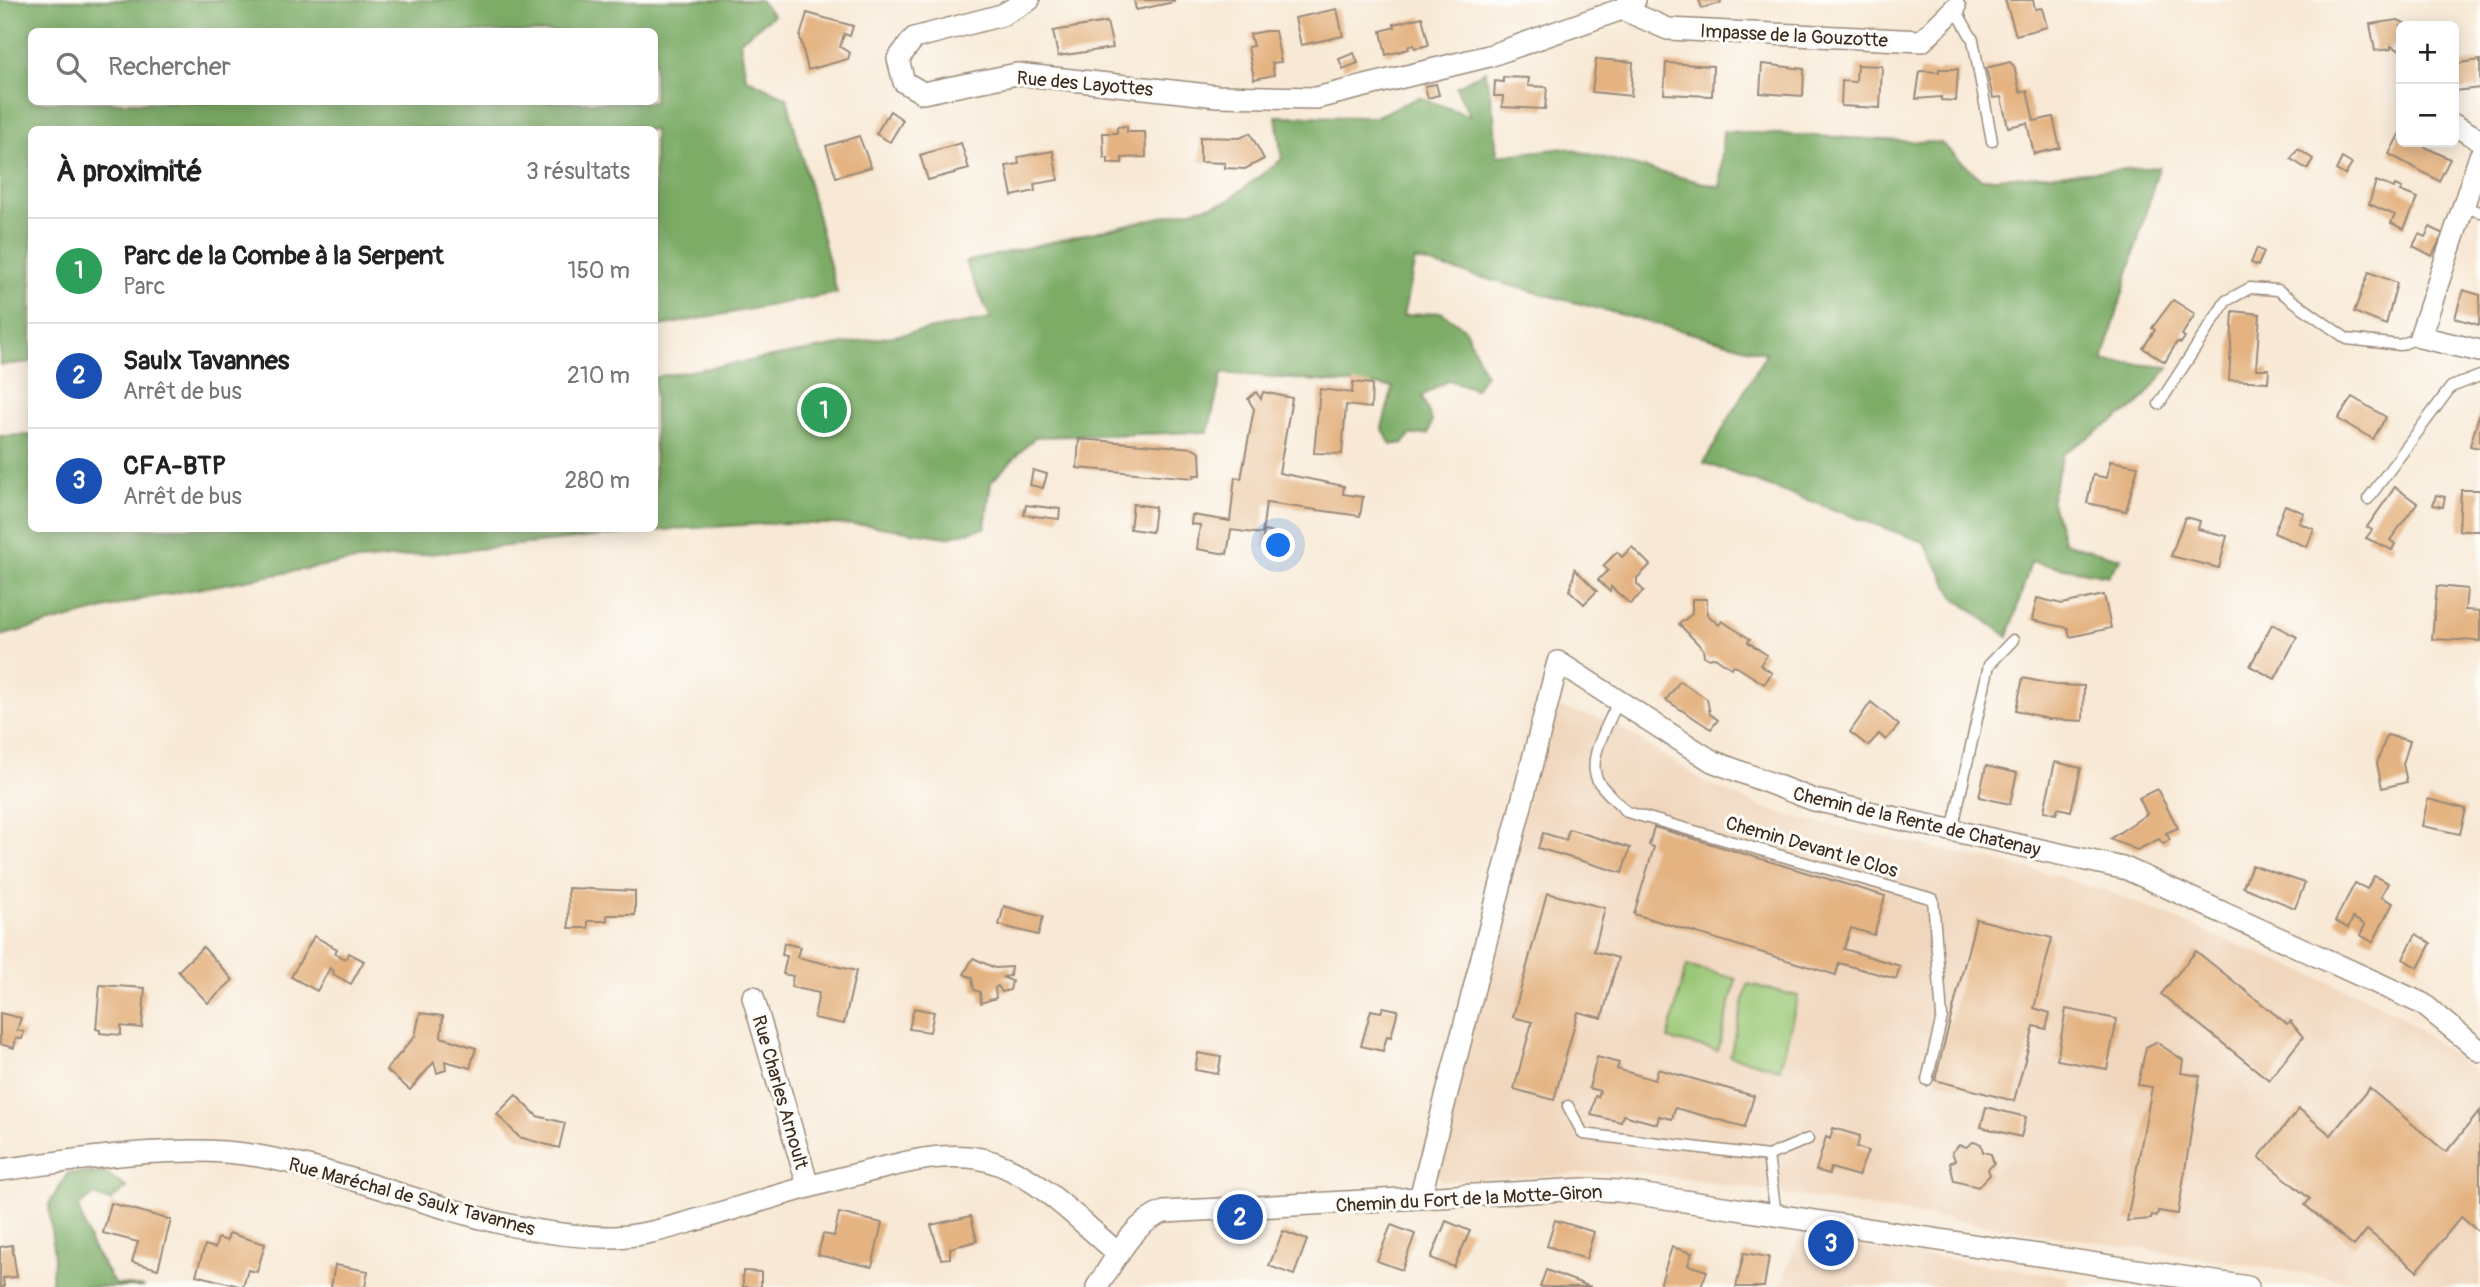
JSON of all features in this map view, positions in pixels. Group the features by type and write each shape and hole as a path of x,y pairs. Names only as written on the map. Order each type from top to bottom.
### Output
{"street":[{"name":"Rue des Layottes","path":"1029,0 1002,15 914,38 898,59 904,82 923,93 1017,74 1217,96 1316,99 1489,56 1629,5"},
{"name":"Impasse de la Gouzotte","path":"1629,5 1668,29 1922,41 1955,8"},
{"path":"2459,128 2480,139"},
{"path":"2480,156 2471,210 2420,337 2480,351"},
{"name":"Chemin de la Rente de Chatenay","path":"1420,1198 1558,662 1712,761 1814,800 2127,869 2423,1004 2480,1051"},
{"name":"Rue Charles Arnoult","path":"753,997 808,1186"},
{"name":"Rue Maréchal de Saulx Tavannes","path":"0,1170 116,1156 206,1152 256,1155 315,1168 524,1229 575,1237 654,1233 808,1186 918,1158 969,1157 1005,1166 1030,1180 1119,1254"},
{"name":"Chemin du Fort de la Motte-Giron","path":"1097,1287 1119,1254 1151,1217 1164,1212 1584,1189 1619,1191 2248,1287"}],"lane":[{"path":"1955,8 1973,40 1992,141"},
{"path":"2159,404 2226,301 2250,288 2278,290 2347,339 2400,345 2420,337"},
{"path":"2368,499 2451,387 2480,376"},
{"path":"1952,831 1989,665 2013,640"},
{"name":"Chemin Devant le Clos","path":"1618,701 1603,733 1596,761 1598,782 1627,812 1933,899 1942,1017 1927,1080"},
{"path":"1568,1106 1583,1134 1768,1156 1808,1139"},
{"path":"1768,1156 1776,1215"}],"shaded area":[{"path":"1552,706 1611,721 1708,784 1766,809 2044,872 2112,893 2365,997 2396,1013 2480,1074 2480,1287 2393,1287 1632,1171 1443,1181 1433,1170"},
{"path":"1798,1237 2068,1277 2067,1287 1781,1287"}],"green space":[{"path":"0,0 760,0 773,15 740,41 746,78 787,98 837,293 658,326 658,126 28,126 28,362 0,365"},
{"path":"1485,71 1494,115 1497,156 1565,148 1720,187 1723,131 1941,143 1981,179 2159,167 2103,361 2169,367 2138,405 2063,454 2051,499 2064,543 2121,558 2108,576 2031,562 2008,637 1955,598 1924,542 1704,463 1766,353 1415,260 1403,316 1441,312 1465,329 1485,374 1475,389 1449,380 1422,396 1432,421 1428,434 1410,435 1404,443 1391,445 1382,428 1393,387 1222,373 1208,432 1035,437 991,482 985,528 947,537 866,525 780,523 658,531 658,376 991,319 965,262 1226,202 1282,159 1276,116 1375,117 1419,97 1470,116 1456,87"},
{"path":"28,435 28,532 644,532 339,563 147,598 0,636 0,436"},
{"path":"1686,966 1736,979 1718,1051 1668,1039"},
{"path":"1748,984 1798,996 1780,1069 1730,1056"},
{"path":"68,1173 106,1173 127,1188 110,1201 94,1195 78,1206 91,1246 115,1284 145,1287 50,1287 54,1261 49,1204"}],"building":[{"path":"1134,0 1174,0 1174,2 1136,10"},
{"path":"1699,0 1720,0 1721,3 1702,8"},
{"path":"2005,0 2033,0 2035,9 2042,8 2047,27 2016,35"},
{"path":"1337,9 1343,36 1301,45 1295,18"},
{"path":"807,13 853,26 850,36 844,34 840,47 850,53 848,59 808,70 800,37"},
{"path":"1422,17 1429,45 1415,48 1414,45 1408,46 1409,49 1386,55 1381,31 1395,27 1394,24"},
{"path":"2398,20 2400,21 2396,21 2396,48 2391,46 2391,49 2375,51 2370,24"},
{"path":"1107,22 1113,48 1058,56 1053,31"},
{"path":"1275,31 1281,62 1272,63 1274,75 1254,79 1248,47 1253,46 1250,34"},
{"path":"1354,53 1358,63 1343,69 1339,59"},
{"path":"1596,59 1633,62 1631,96 1592,92"},
{"path":"2480,60 2480,88 2459,90 2459,63"},
{"path":"2010,62 2014,66 2020,92 2027,90 2034,121 2053,117 2060,148 2034,154 2027,123 2008,127 2001,97 1993,98 1986,68"},
{"path":"1666,63 1713,66 1712,96 1664,94"},
{"path":"1762,64 1804,69 1803,96 1760,93"},
{"path":"1857,65 1882,66 1880,108 1841,106 1842,81 1856,82"},
{"path":"1939,69 1958,69 1956,101 1941,100 1941,97 1916,99 1920,71 1939,72"},
{"path":"1503,77 1529,78 1528,86 1547,87 1545,109 1502,107 1503,96 1494,96 1495,81 1503,82"},
{"path":"1436,84 1439,95 1428,98 1425,86"},
{"path":"890,111 903,120 890,142 876,134"},
{"path":"1127,126 1127,132 1145,132 1146,157 1122,158 1122,163 1108,163 1108,158 1104,158 1103,133 1117,133 1117,127"},
{"path":"1250,133 1264,159 1245,169 1225,168 1225,163 1200,162 1200,137 1240,138"},
{"path":"859,136 871,167 836,177 826,146"},
{"path":"2396,141 2396,147 2425,147 2450,159 2439,181 2389,154"},
{"path":"961,143 969,169 928,180 920,155"},
{"path":"2298,149 2313,159 2307,169 2291,159"},
{"path":"1053,151 1058,180 1034,184 1035,191 1012,196 1006,166 1019,164 1018,157"},
{"path":"2342,158 2352,164 2345,175 2336,170"},
{"path":"2376,181 2394,188 2395,185 2402,188 2400,191 2418,198 2404,229 2391,223 2395,215 2369,204"},
{"path":"2430,227 2443,234 2432,256 2413,246 2419,234 2425,237"},
{"path":"2257,248 2264,252 2258,266 2251,263"},
{"path":"2369,272 2397,283 2386,325 2354,312"},
{"path":"2463,290 2480,295 2479,325 2455,318"},
{"path":"2173,300 2195,314 2182,335 2185,337 2181,343 2177,342 2165,362 2143,348 2155,330 2152,328"},
{"path":"2233,311 2260,314 2256,369 2269,369 2268,382 2229,380"},
{"path":"1353,382 1372,384 1371,408 1346,405 1342,454 1314,453 1320,389 1352,393"},
{"path":"1256,392 1261,399 1263,392 1292,398 1279,473 1344,486 1343,494 1363,497 1360,516 1266,503 1262,534 1231,530 1227,554 1197,549 1200,525 1191,524 1192,515 1230,521 1235,477 1241,479 1254,409 1248,399"},
{"path":"2352,397 2386,417 2373,439 2338,419"},
{"path":"2480,411 2480,448 2470,446"},
{"path":"1079,439 1193,448 1200,452 1201,475 1194,475 1194,478 1077,468"},
{"path":"2110,461 2138,466 2126,511 2087,503 2093,475 2107,478"},
{"path":"1033,470 1047,474 1043,488 1030,485"},
{"path":"2395,487 2417,503 2390,540 2395,544 2392,550 2366,538 2372,530 2367,527"},
{"path":"2461,490 2480,490 2480,531 2459,531"},
{"path":"2436,495 2445,497 2443,507 2433,505"},
{"path":"1133,504 1155,507 1152,532 1130,529"},
{"path":"1026,505 1060,509 1059,519 1024,515"},
{"path":"2285,505 2304,513 2299,523 2314,529 2307,547 2274,533"},
{"path":"2185,517 2200,521 2198,529 2227,536 2219,568 2171,556"},
{"path":"1264,531 1280,534 1277,548 1262,546"},
{"path":"1632,547 1650,565 1637,578 1637,584 1644,591 1630,604 1611,587 1610,592 1598,580 1608,570 1603,566 1617,552 1622,557"},
{"path":"1575,569 1597,591 1584,604 1570,591"},
{"path":"2437,586 2467,589 2465,610 2480,611 2480,641 2432,639"},
{"path":"2104,595 2111,628 2070,637 2068,628 2032,620 2037,598 2062,604"},
{"path":"1692,599 1707,599 1707,614 1719,625 1722,621 1750,639 1748,642 1767,655 1760,665 1772,673 1764,684 1734,665 1731,668 1715,657 1709,659 1704,656 1703,649 1679,624 1692,614"},
{"path":"2272,624 2297,637 2275,679 2250,666"},
{"path":"2023,678 2055,685 2084,686 2083,721 2048,719 2016,710"},
{"path":"1680,681 1707,699 1710,714 1718,720 1711,729 1666,700"},
{"path":"1871,702 1899,725 1886,740 1879,734 1868,746 1850,732"},
{"path":"2387,735 2410,741 2403,764 2407,782 2382,788 2377,763"},
{"path":"2055,762 2081,768 2071,811 2058,808 2056,814 2044,811"},
{"path":"1986,766 2017,773 2010,804 1979,797"},
{"path":"2157,789 2178,828 2166,833 2170,840 2163,844 2159,839 2137,850 2110,839 2147,814 2139,798"},
{"path":"2428,799 2466,809 2460,834 2422,826"},
{"path":"1654,827 1885,896 1874,935 1851,928 1844,949 1900,966 1896,979 1839,963 1836,975 1634,914 1654,847 1649,845"},
{"path":"1569,829 1630,848 1622,873 1538,848 1543,833 1566,840"},
{"path":"2252,865 2305,883 2295,908 2243,887"},
{"path":"2374,876 2388,883 2381,897 2393,903 2373,942 2360,935 2365,925 2353,918 2348,928 2335,921 2355,883 2367,889"},
{"path":"568,888 635,891 635,915 607,915 607,921 588,921 588,928 569,928"},
{"path":"1547,893 1605,908 1594,951 1618,958 1602,1018 1578,1012 1554,1100 1514,1089 1532,1022 1513,1017"},
{"path":"1004,906 1043,917 1038,935 999,925"},
{"path":"1976,919 2052,938 2034,1008 2050,1013 2046,1029 2034,1026 2014,1101 1935,1080"},
{"path":"2416,934 2431,943 2418,968 2403,959"},
{"path":"314,936 337,949 335,953 345,959 349,953 364,961 351,984 333,974 334,971 330,968 317,991 291,977"},
{"path":"784,943 800,947 797,957 856,971 844,1024 814,1018 819,993 791,987 793,976 783,974 787,956 782,955"},
{"path":"203,947 233,980 208,1003 178,971"},
{"path":"2196,951 2287,1024 2290,1021 2303,1037 2269,1080 2161,994"},
{"path":"973,958 995,968 1011,967 1010,976 1002,977 1012,981 1010,990 1002,992 998,986 995,988 996,998 981,1003 980,992 974,990 972,978 964,974"},
{"path":"100,985 145,988 142,1028 121,1026 121,1035 100,1033 100,1030 96,1029"},
{"path":"1383,1007 1398,1010 1391,1037 1387,1036 1383,1051 1361,1046 1371,1010 1381,1012"},
{"path":"914,1008 934,1012 930,1032 909,1029"},
{"path":"2066,1009 2117,1019 2107,1069 2057,1060"},
{"path":"0,1013 21,1018 17,1030 24,1032 22,1039 16,1038 14,1048 0,1044"},
{"path":"420,1013 443,1016 441,1037 476,1048 470,1068 445,1061 446,1070 437,1073 434,1062 410,1090 386,1070 415,1036"},
{"path":"2156,1042 2183,1060 2181,1073 2200,1076 2178,1214 2158,1211 2157,1216 2152,1215 2151,1219 2127,1221 2152,1087 2138,1085 2146,1047"},
{"path":"1198,1053 1221,1057 1218,1074 1195,1070"},
{"path":"1597,1057 1619,1063 1617,1069 1655,1080 1658,1069 1754,1096 1745,1127 1675,1108 1672,1119 1659,1116 1657,1124 1623,1115 1621,1122 1591,1115 1595,1096 1598,1097 1600,1091 1589,1088"},
{"path":"2369,1088 2446,1152 2480,1111 2480,1233 2461,1217 2417,1271 2367,1230 2354,1246 2305,1205 2310,1199 2259,1157 2299,1109 2331,1135"},
{"path":"516,1095 537,1116 565,1123 559,1148 519,1137 497,1114"},
{"path":"1986,1107 2026,1117 2021,1137 1981,1127"},
{"path":"1833,1128 1860,1136 1857,1147 1868,1151 1858,1176 1831,1168 1829,1174 1816,1170 1826,1137 1830,1139"},
{"path":"1973,1142 1981,1144 1983,1152 1991,1154 1994,1164 1988,1169 1990,1175 1978,1187 1954,1181 1950,1163 1955,1160 1952,1152 1959,1145 1966,1147"},
{"path":"111,1203 171,1220 158,1269 132,1262 138,1242 103,1233"},
{"path":"839,1213 882,1223 872,1267 818,1255 823,1234 834,1236"},
{"path":"971,1216 977,1241 950,1248 950,1258 941,1259 931,1225"},
{"path":"1555,1220 1594,1232 1586,1259 1547,1246"},
{"path":"1446,1221 1470,1231 1454,1267 1431,1258"},
{"path":"1391,1225 1415,1234 1402,1270 1377,1261"},
{"path":"1283,1231 1307,1240 1294,1275 1269,1266"},
{"path":"229,1233 265,1244 257,1272 248,1270 243,1287 196,1275 205,1245 215,1248 218,1238 227,1241"},
{"path":"12,1245 17,1277 3,1278 4,1287 0,1287 0,1247"},
{"path":"1672,1247 1692,1253 1688,1265 1707,1271 1701,1287 1660,1285"},
{"path":"1744,1253 1769,1257 1764,1287 1736,1287"},
{"path":"335,1265 368,1271 365,1287 331,1287"},
{"path":"1546,1270 1591,1287 1540,1287"},
{"path":"743,1271 761,1272 761,1287 743,1287"}],"place":[{"name":"Parc de la Combe à la Serpent","path":"824,410"},
{"name":"Saulx Tavannes","path":"1240,1217"},
{"name":"CFA-BTP","path":"1831,1243"}]}
